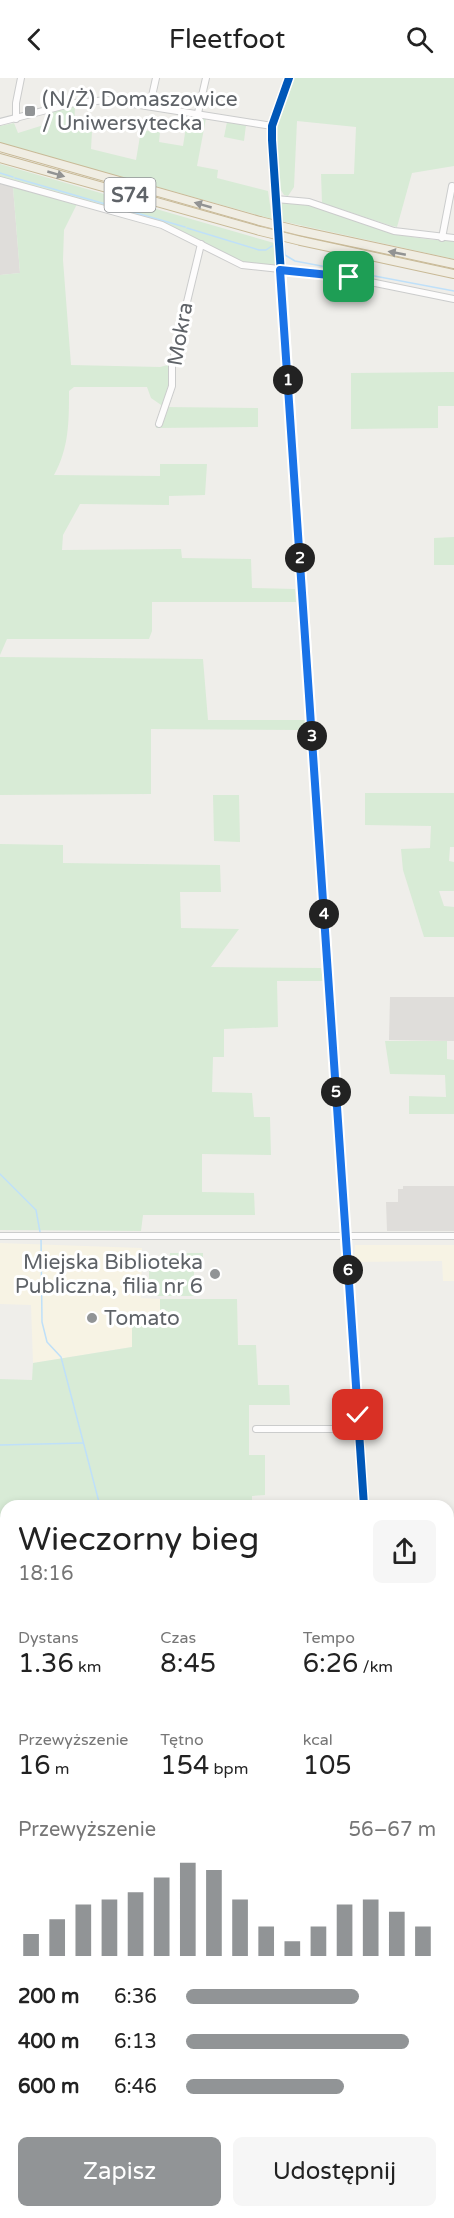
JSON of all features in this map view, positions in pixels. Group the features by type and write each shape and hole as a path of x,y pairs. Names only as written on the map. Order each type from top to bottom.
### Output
{"highway":[{"name":"S74","path":"0,147 260,221 454,264"},
{"name":"S74","path":"0,158 260,231 454,274"}],"street":[{"path":"16,119 16,103 21,78"},
{"path":"150,105 156,78"},
{"path":"198,113 206,78"},
{"path":"289,78 272,126 364,1500"},
{"path":"0,122 92,100 121,100 272,126"},
{"path":"0,180 173,229 242,265 342,276 454,299"},
{"path":"442,238 452,186"},
{"path":"276,199 309,202 394,231 454,238"},
{"name":"Mokra","path":"159,424 172,386 172,364 201,244"},
{"path":"0,1236 454,1236"},
{"path":"256,1429 359,1430"}],"shaded area":[{"path":"0,184 13,187 20,273 0,275"},
{"path":"390,997 454,997 454,1041 389,1040"},
{"path":"403,1186 454,1186 454,1231 387,1231 386,1202 398,1202 398,1189 403,1189"},
{"path":"0,1243 142,1248 141,1298 160,1299 160,1323 132,1347 33,1363 31,1305 0,1304"},
{"path":"355,1245 454,1245 454,1281 443,1281 442,1261 354,1262"}],"green space":[{"path":"292,78 454,78 454,166 412,173 397,227 392,226 322,203 321,174 354,174 356,127 297,121 294,187 288,196 284,195 279,187 276,128"},
{"path":"75,106 74,130 92,132 91,149 136,160 141,130 160,132 159,142 183,146 188,114 206,118 197,166 218,170 217,178 268,191 272,219 0,143 0,126 14,123 18,133 47,124 47,113"},
{"path":"227,122 246,125 244,141 224,137"},
{"path":"0,164 274,243 275,265 242,262 169,225 0,178"},
{"path":"13,187 77,204 64,230 63,260 71,365 160,367 172,364 164,407 151,398 147,387 74,387 69,391 65,445 54,475 160,476 160,464 207,464 205,495 169,496 169,505 80,504 63,535 62,550 181,549 182,558 251,559 252,588 295,589 296,602 152,602 152,631 149,639 7,639 0,655 0,275 20,273"},
{"path":"283,203 317,207 402,235 454,241 454,259 281,221 280,206"},
{"path":"454,372 454,406 438,406 438,428 351,429 351,373"},
{"path":"164,407 258,408 258,427 156,428"},
{"path":"454,537 454,565 434,565 434,538"},
{"path":"0,657 203,659 208,720 307,720 307,730 151,729 151,794 0,795"},
{"path":"365,793 454,793 454,847 450,847 449,861 454,862 454,891 439,891 444,906 454,907 454,937 424,937 403,870 401,849 430,848 431,826 365,825"},
{"path":"213,795 239,795 240,842 214,841"},
{"path":"0,844 63,845 63,863 220,865 221,892 180,892 181,928 239,929 211,967 321,968 323,981 277,981 278,1027 224,1029 224,1057 213,1057 212,1092 252,1093 254,1117 270,1117 271,1155 202,1154 202,1192 254,1193 255,1215 143,1215 141,1231 0,1230"},
{"path":"385,1041 447,1041 447,1059 454,1060 454,1114 409,1114 409,1096 446,1097 445,1075 390,1074"},
{"path":"170,1253 203,1253 203,1267 170,1267"},
{"path":"149,1269 194,1269 194,1296 149,1296"},
{"path":"160,1299 237,1299 238,1345 256,1345 258,1385 289,1385 290,1405 249,1405 249,1455 265,1455 265,1495 252,1496 252,1500 0,1500 0,1379 32,1380 33,1363 132,1347 132,1322 160,1323"}],"waterway":[{"path":"0,173 13,177"},
{"path":"15,178 185,227"},
{"path":"187,228 259,250 266,250 272,246"},
{"path":"284,245 285,255 295,261 454,291"},
{"path":"0,1174 36,1210 40,1232"},
{"path":"41,1237 42,1322 47,1342 61,1357 98,1500"},
{"path":"0,1445 83,1443"}],"cycle path":[{"path":"289,78 272,126 272,140 364,1500"}],"place":[{"name":"(N/Ż) Domaszowice / Uniwersytecka","path":"30,111"},
{"name":"Miejska Biblioteka Publiczna, filia nr 6","path":"215,1274"},
{"name":"Tomato","path":"92,1318"}],"route":[{"path":"349,277 280,270 358,1415"}]}
